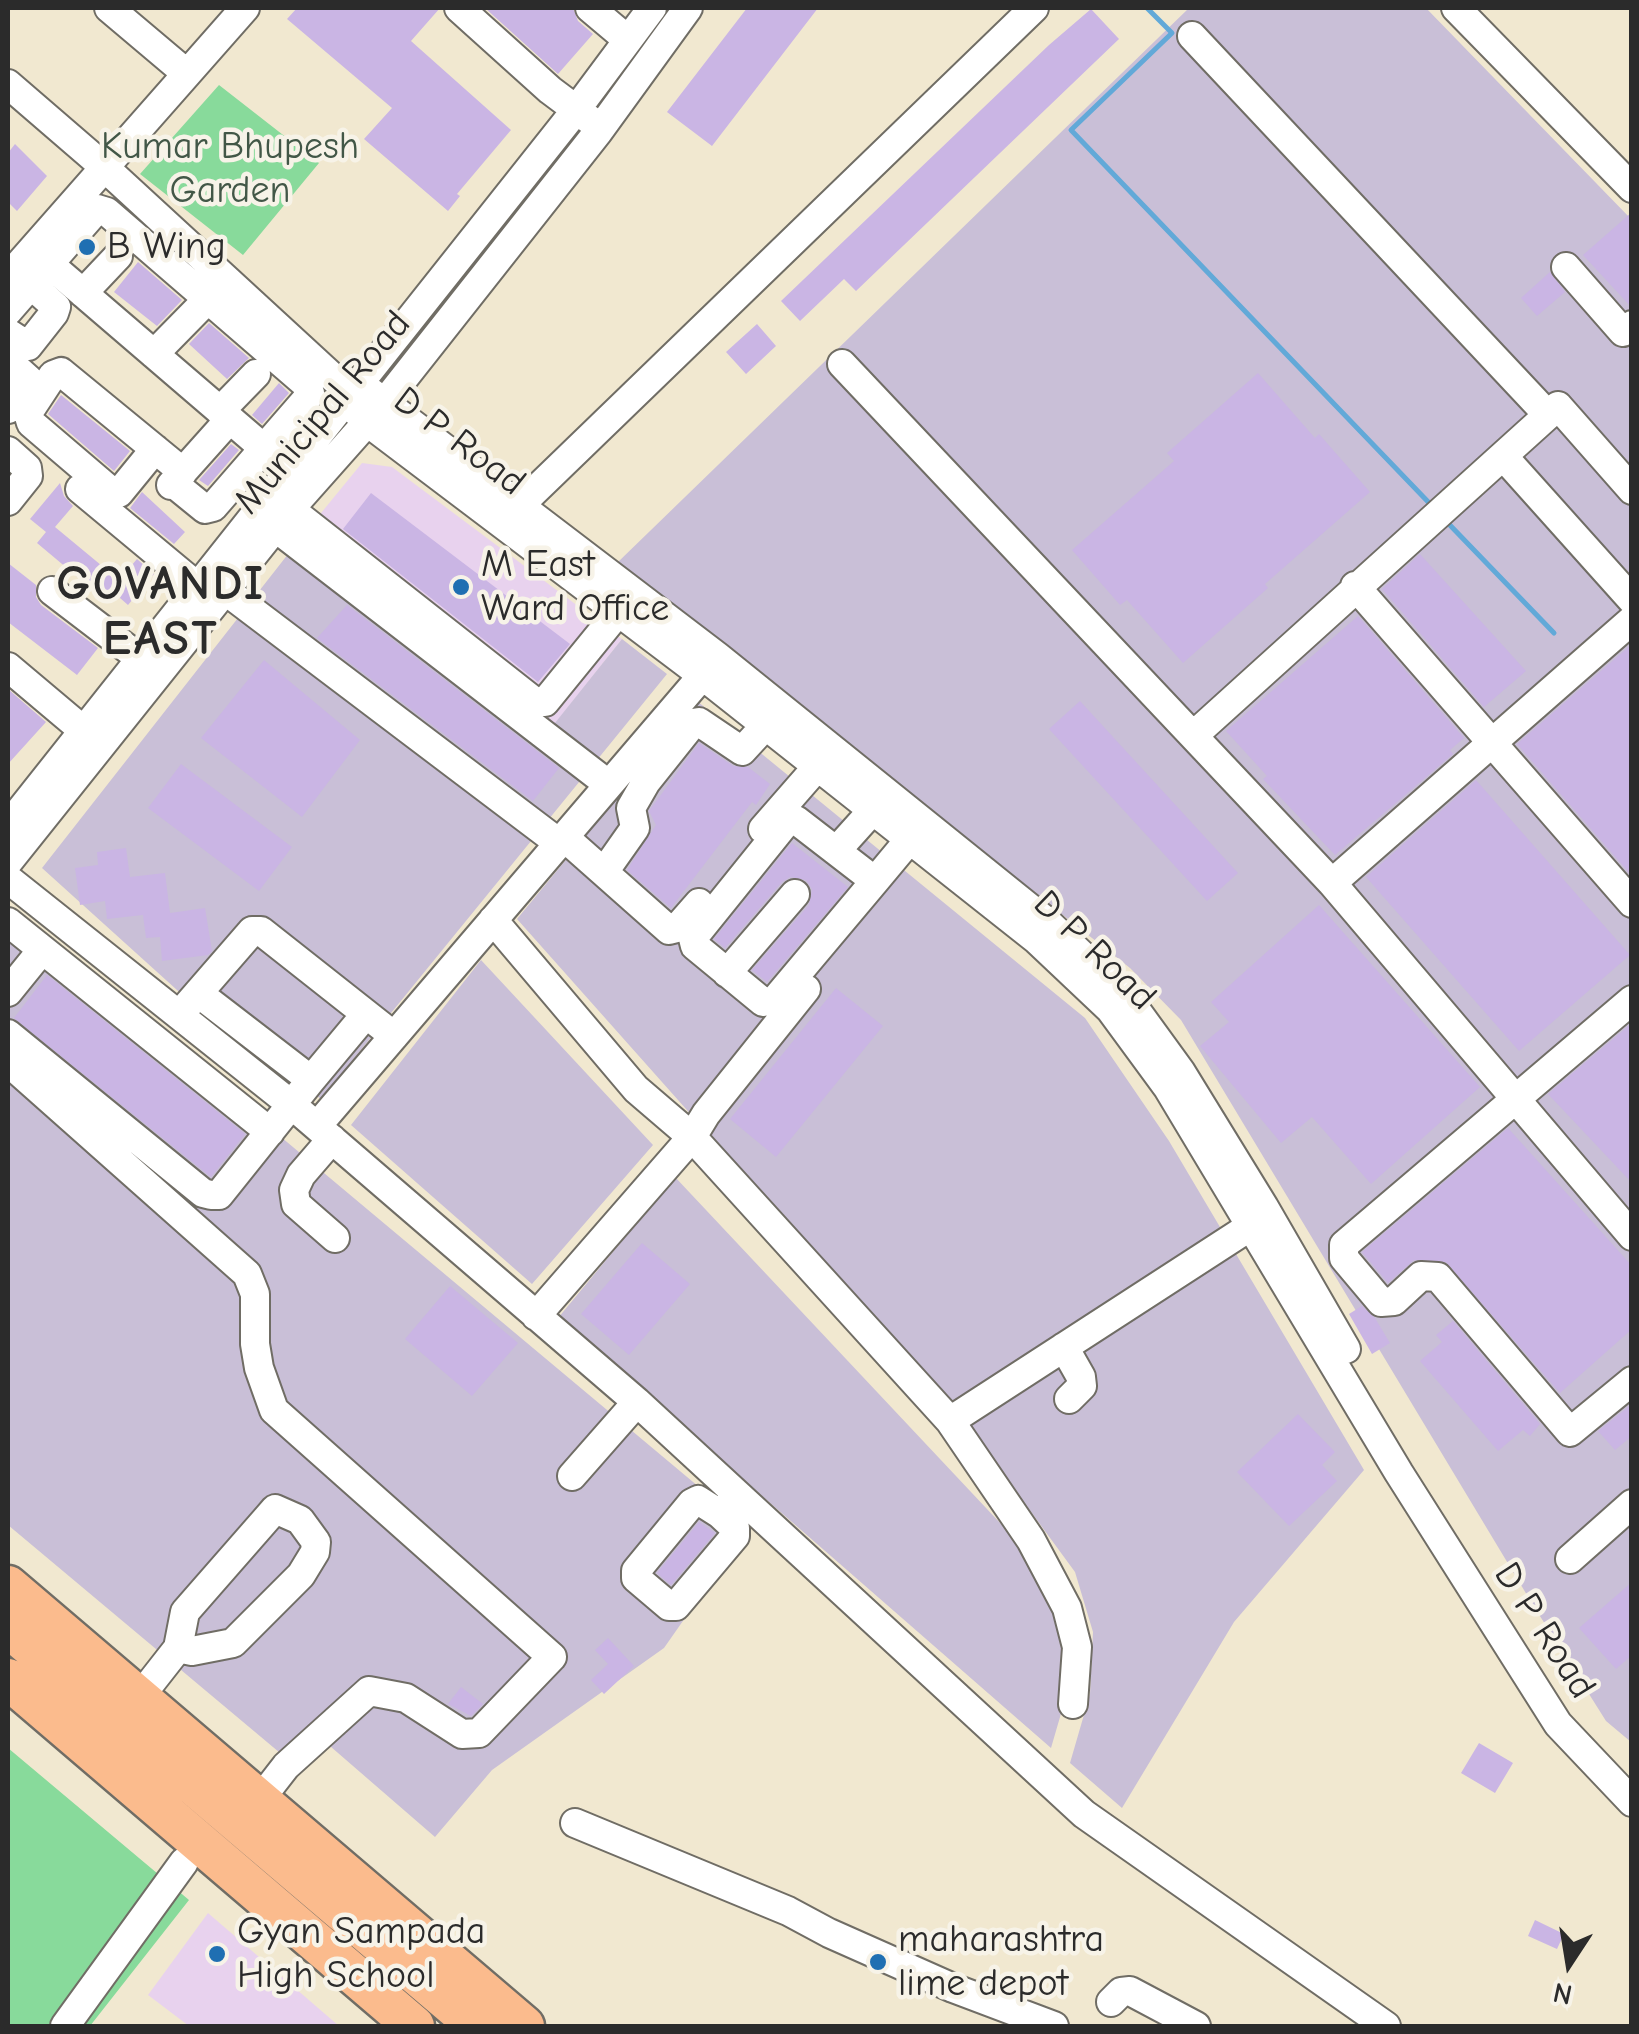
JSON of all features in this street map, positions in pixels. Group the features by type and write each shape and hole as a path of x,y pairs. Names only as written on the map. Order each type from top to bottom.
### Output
{"highway":[{"path":"8,1586 524,2026"},
{"path":"8,1627 476,2026"},
{"path":"8,1679 414,2026"},
{"path":"8,1712 376,2026"}],"street":[{"path":"108,8 186,73"},
{"path":"8,311 22,270 103,166 245,8"},
{"path":"459,8 600,128"},
{"path":"590,8 628,40"},
{"name":"Municipal Road","path":"279,511 290,471 349,389 576,110 652,8"},
{"name":"Municipal Road","path":"8,862 212,589 279,511 376,411 600,128 688,8"},
{"path":"519,506 1034,8"},
{"path":"1456,8 1626,173"},
{"path":"1473,8 1626,173"},
{"path":"1192,36 1548,415"},
{"name":"D P Road","path":"10,91 103,166 349,389 619,611 710,666 766,725 910,839 1030,922"},
{"path":"22,270 97,209 107,212 306,384 310,393 213,506 206,509 173,484 154,449 62,372 53,375 28,413 31,423 113,493 119,493 154,449"},
{"path":"83,293 118,256"},
{"path":"1566,267 1623,332 1632,325"},
{"path":"22,270 83,293 290,471"},
{"path":"8,333 28,346 56,307 22,270"},
{"path":"154,354 208,298"},
{"path":"8,362 28,379 8,409"},
{"path":"842,364 1332,883 1632,1236"},
{"path":"173,484 256,374"},
{"path":"1194,735 1558,406 1632,490"},
{"name":"D P Road","path":"376,411 519,506 710,666 1128,999 1136,1028 1168,1088 1251,1226 1292,1274"},
{"path":"8,451 27,468 28,476 8,500"},
{"path":"1502,456 1632,600"},
{"path":"72,481 212,589 604,872 669,930 677,928 818,766"},
{"path":"279,511 535,702 544,702 619,611"},
{"path":"279,511 627,777"},
{"path":"1356,586 1632,903"},
{"name":"Municipal Road","path":"8,826 141,659 212,589"},
{"path":"52,591 141,659"},
{"path":"1332,883 1632,620"},
{"path":"604,872 635,828 627,777 710,666"},
{"path":"8,667 84,730"},
{"path":"335,1238 296,1204 294,1190 325,1133 394,1036 561,840 627,777 693,724 699,722 742,751 766,725"},
{"path":"838,850 873,810"},
{"path":"875,881 796,820 788,820 693,938 694,946 763,1002 774,1000 875,881 910,839"},
{"path":"8,880 292,1104 637,1402 729,1505 1084,1814 1386,2026"},
{"path":"727,972 795,894"},
{"path":"493,920 636,1089 692,1137 950,1421 1032,1540 1066,1608 1076,1647 1073,1704"},
{"path":"8,922 270,1132"},
{"path":"179,1016 252,931 261,931 394,1036"},
{"path":"8,992 42,950"},
{"path":"536,1316 692,1137 821,970"},
{"path":"198,993 310,1080"},
{"path":"1632,1000 1344,1245 1344,1258 1381,1302 1394,1301 1421,1276 1438,1276 1570,1432 1632,1380"},
{"path":"8,1034 204,1193 219,1195 366,1014"},
{"name":"D P Road","path":"1136,1028 1181,1072 1292,1274 1558,1724 1632,1802"},
{"path":"8,1062 246,1274 255,1294 255,1344 274,1410 552,1658 479,1733 462,1734 406,1698 369,1692 286,1766 258,1802"},
{"path":"950,1421 1251,1226"},
{"path":"1064,1347 1082,1377 1082,1386 1070,1398"},
{"path":"572,1476 637,1402"},
{"name":"D P Road","path":"1406,1469 1574,1716 1632,1778"},
{"path":"1570,1558 1632,1504"},
{"path":"138,1698 178,1648 185,1612 275,1509 300,1520 316,1542 315,1552 301,1575 233,1643 192,1651 178,1648"},
{"path":"575,1822 788,1911 829,1934 953,1988 1054,2026"},
{"path":"65,2026 184,1862"},
{"path":"1111,2002 1122,1992 1130,1991 1184,2024"}],"shaded area":[{"path":"1189,8 1426,8 1631,219 1631,1742 1606,1721 1533,1605 1181,1020 1130,968 617,563"},
{"name":"M East Ward Office","path":"362,463 392,467 622,639 551,729 303,535"},
{"path":"303,535 551,728 622,639 667,674 321,1099 177,990 42,868"},
{"path":"697,701 1085,1018 1169,1141 1364,1470 1234,1622 1122,1808 1070,1763 1090,1694 1093,1632 1075,1572 968,1426 517,919"},
{"path":"17,916 748,1528 664,1648 492,1770 435,1837 323,1740 298,1768 8,1525 8,917"},
{"path":"481,960 653,1145 532,1284 351,1125"},
{"path":"675,1177 1049,1575 1067,1627 1067,1693 1051,1748 558,1318"},
{"name":"Gyan Sampada High School","path":"208,1913 339,2026 189,2026 148,1995"}],"green space":[{"name":"Kumar Bhupesh Garden","path":"219,85 319,163 243,255 140,174"},
{"path":"8,1748 189,1900 90,2026 8,2026"}],"building":[{"path":"297,8 440,8 411,41 511,130 457,194 460,196 448,211 364,139 392,108 287,19"},
{"path":"485,8 573,8 578,21 593,34 558,74"},
{"path":"747,8 818,8 712,146 667,112"},
{"path":"1091,9 1119,39 856,291 844,279 800,321 781,301"},
{"path":"15,144 47,176 17,211 8,202 8,153"},
{"path":"1632,212 1632,308 1583,255"},
{"path":"138,262 182,300 157,326 114,292"},
{"path":"1550,272 1565,292 1537,316 1521,298"},
{"path":"209,323 249,358 227,379 189,344"},
{"path":"757,324 776,346 746,374 726,352"},
{"path":"1258,373 1315,438 1319,434 1370,492 1183,663 1127,600 1120,605 1072,550 1174,461 1167,453"},
{"path":"279,383 289,393 262,424 252,415"},
{"path":"61,395 130,451 114,471 48,414"},
{"path":"231,444 239,450 208,486 199,480"},
{"path":"60,483 73,506 55,527 119,580 137,559 154,574 128,605 112,591 105,600 37,543 46,532 30,519"},
{"path":"142,492 185,532 174,544 130,508"},
{"path":"371,493 570,644 538,682 343,529"},
{"path":"1420,554 1526,671 1484,707 1382,589"},
{"path":"8,563 36,585 41,605 98,648 77,675 8,622"},
{"path":"347,605 559,768 533,801 317,638"},
{"path":"1358,616 1464,738 1450,750 1453,754 1335,855 1263,779 1267,776 1226,731"},
{"path":"1632,644 1632,876 1517,744"},
{"path":"264,660 360,740 302,817 201,738"},
{"path":"8,689 46,722 8,764"},
{"path":"1080,701 1238,873 1207,901 1049,729"},
{"path":"699,743 733,766 748,767 770,784 671,908 627,870 656,825 649,811"},
{"path":"181,764 292,847 259,891 148,808"},
{"path":"1476,780 1630,955 1519,1051 1366,877"},
{"path":"792,843 848,887 767,982 752,970 809,905 812,889 806,880 790,877 782,882 725,948 714,939"},
{"path":"126,848 130,877 165,873 170,913 205,908 212,951 208,955 162,961 160,937 146,938 143,915 107,919 105,901 80,905 75,868 98,865 97,852"},
{"path":"1319,905 1480,1087 1371,1184 1312,1117 1281,1143 1200,1046 1229,1022 1211,1002"},
{"path":"47,975 245,1134 211,1177 14,1018"},
{"path":"836,988 883,1026 776,1157 730,1119"},
{"path":"1632,1023 1632,1183 1548,1094"},
{"path":"1508,1128 1632,1266 1632,1329 1560,1393 1446,1262 1414,1260 1388,1283 1362,1252"},
{"path":"642,1243 690,1284 629,1355 581,1314"},
{"path":"450,1286 518,1343 472,1396 405,1339"},
{"path":"1362,1306 1375,1318 1390,1343 1372,1354 1349,1314"},
{"path":"1453,1321 1540,1424 1530,1436 1523,1430 1498,1451 1420,1361 1442,1342 1436,1335"},
{"path":"1632,1404 1632,1436 1615,1450 1598,1431"},
{"path":"1298,1414 1335,1452 1322,1465 1337,1481 1289,1526 1237,1472"},
{"path":"699,1522 715,1533 671,1585 657,1573"},
{"path":"1632,1582 1632,1655 1616,1669 1579,1628"},
{"path":"608,1638 634,1666 604,1694 591,1680 608,1664 595,1650"},
{"path":"461,1687 483,1704 471,1716 448,1704"},
{"path":"1479,1743 1513,1763 1495,1793 1461,1773"},
{"path":"1535,1920 1564,1934 1557,1949 1528,1936"}],"waterway":[{"path":"1147,8 1172,33 1071,130 1434,508"},
{"path":"1445,520 1554,633"}],"place":[{"name":"B Wing","path":"87,247"},
{"name":"M East Ward Office","path":"461,587"},
{"name":"Gyan Sampada High School","path":"217,1954"},
{"name":"maharashtra lime depot","path":"878,1962"}],"district":[{"name":"GOVANDI EAST","path":"161,612"}]}
